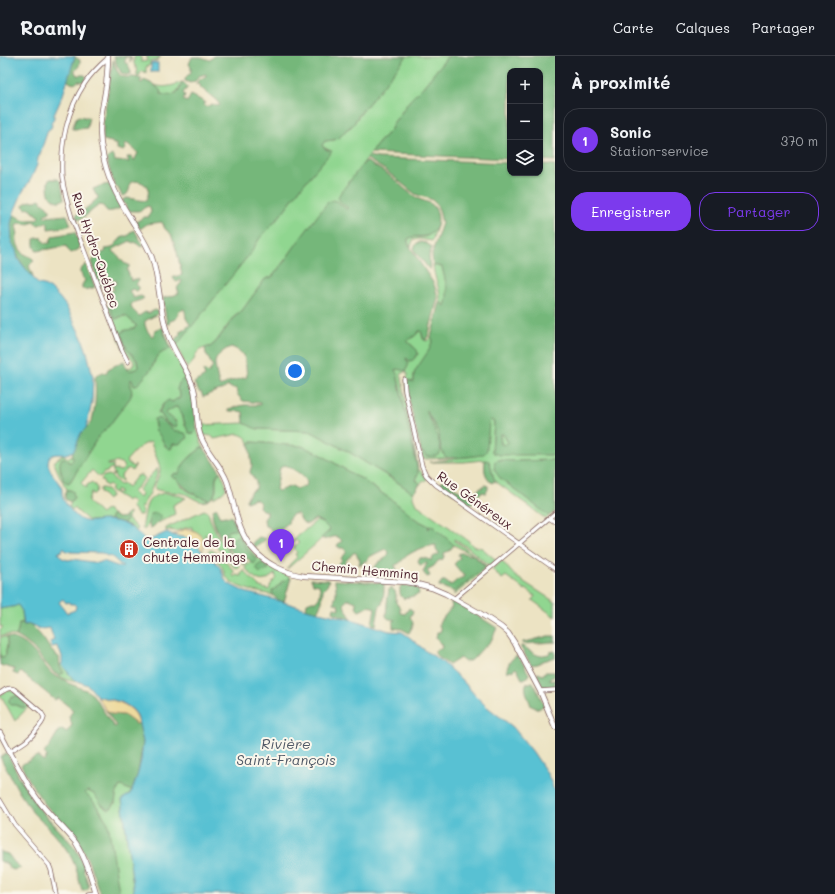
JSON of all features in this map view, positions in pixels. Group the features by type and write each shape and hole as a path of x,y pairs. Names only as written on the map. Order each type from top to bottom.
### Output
{"street":[{"name":"Rue Hydro-Québec","path":"108,57 86,82 73,108 67,125 63,144 62,176 72,218 122,350 128,362"},
{"name":"Chemin Hemming","path":"108,57 106,84 100,122 101,145 106,167 116,194 152,258 166,330 193,387 200,435 226,479 238,521 246,540 260,557 275,567 290,573 304,576 412,583 432,588 455,598 497,624 508,633 518,647 540,691 555,727"},
{"path":"101,64 105,63 108,67"},
{"name":"Rue Généreux","path":"404,379 405,391 416,440 422,466 426,475 436,485 555,570"},
{"path":"455,598 555,513"},
{"path":"550,518 555,522"},
{"path":"0,693 11,688 14,689 41,712 44,717 44,720 32,737 10,751"},
{"path":"540,691 555,690"},
{"path":"0,734 35,796 78,847 86,863 96,893 88,894"},
{"path":"0,800 15,824 49,865 56,894"}],"green space":[{"path":"114,56 131,56 130,62 130,57 125,57 125,63 128,64 131,74 122,74 117,66"},
{"path":"134,56 141,56 141,62 147,61 147,56 160,56 160,58 158,58 157,61 150,61 150,65 146,67 146,73 143,71 139,76 137,75 134,64"},
{"path":"214,56 407,56 356,119 354,124 340,137 334,140 325,141 322,145 323,147 332,151 303,185 279,217 259,239 252,251 176,345 174,341 180,334 180,331 190,325 186,318 184,309 178,312 179,314 176,319 167,324 163,298 179,293 177,288 182,281 177,282 173,277 182,275 177,252 171,234 165,229 162,222 147,224 140,229 136,222 144,217 149,217 151,212 150,207 148,206 138,211 129,211 122,200 127,198 146,201 148,191 143,183 136,181 130,183 127,194 122,196 118,188 115,186 106,159 112,155 115,161 129,162 127,157 131,157 134,161 138,153 128,144 126,144 126,149 124,151 117,149 117,144 103,140 103,123 113,60 119,74 124,77 140,78 142,79 140,82 142,83 144,80 153,84 160,90 161,94 174,94 179,90 183,82 188,87 183,93 185,95 183,100 187,102 191,95 205,102 204,105 206,107 212,104 218,106 220,105 200,87 200,84 195,84 206,76 206,74 199,76 197,80 190,83 185,81 185,78 191,72 191,67 189,64 192,57 201,57 210,60"},
{"path":"407,56 448,56 423,87 410,100 394,122 391,129 341,192 348,209 346,210 337,201 309,228 272,277 265,279 241,312 236,314 215,343 210,347 198,351 192,364 187,368 174,341 176,345 252,251 259,239 279,217 331,151 323,147 322,145 325,141 334,140 340,137 351,127"},
{"path":"448,56 555,56 555,161 543,160 543,68 507,68 507,159 371,153 391,129 394,122 410,100 423,87"},
{"path":"75,57 80,60 80,63 75,72 77,75 85,75 87,78 84,82 78,81 74,84 67,80"},
{"path":"182,82 177,91 169,96 161,94 160,90 153,84 156,86 167,86"},
{"path":"79,116 89,118 87,128 72,129 76,118"},
{"path":"369,156 378,158 507,163 507,176 543,176 543,164 555,165 555,455 499,455 492,452 494,422 491,420 489,422 487,449 485,453 471,457 447,458 441,448 439,433 426,410 441,449 439,454 429,457 425,456 421,451 407,391 406,380 414,382 415,371 429,350 433,340 431,337 440,302 445,306 447,296 442,267 433,265 432,255 442,223 439,210 432,200 415,194 385,170 367,159","holes":["503,434 508,442 507,444 501,444 500,435"]},
{"path":"366,161 384,172 417,198 432,204 438,217 437,226 431,234 427,236 411,237 408,239 408,243 434,284 438,297 429,334 426,340 424,340 421,331 419,331 407,341 417,350 418,354 413,360 410,361 406,358 409,363 406,371 396,369 418,471 416,480 420,484 413,493 349,452 310,431 258,429 244,423 243,412 228,411 228,409 244,405 260,405 260,403 243,401 237,394 236,388 233,389 228,386 203,397 194,383 205,376 203,371 208,373 213,367 206,354 205,348 210,347 215,343 237,314 241,312 265,279 272,277 327,203 333,200 337,201 347,209 338,197","holes":["231,347 236,349 245,359 247,377 228,382 220,387 215,362 216,359 229,348"]},
{"path":"50,179 58,179 61,182 64,199 61,201 57,201 50,196 48,181"},
{"path":"109,184 120,208 114,211 107,211 100,205 77,220 77,214 82,212 98,198 93,189"},
{"path":"39,199 50,210 50,212 44,215 45,217 67,215 71,225 48,229 47,222 39,225 35,224 35,222 28,224 17,224 17,240 19,247 23,253 34,260 29,266 33,278 22,264 14,248 10,232 13,214 24,220 36,220 39,217 30,208 26,209 23,205 27,202 36,201"},
{"path":"437,226 432,241 419,239 413,240 411,247 408,243 408,239 414,237 424,237 433,231"},
{"path":"134,230 144,246 141,247 135,242 133,243 130,241 113,250 124,263 129,265 127,270 131,281 135,279 139,280 136,284 139,289 137,291 133,289 129,291 133,298 141,296 144,298 132,303 132,309 139,316 145,312 149,313 155,310 159,312 145,321 146,327 152,336 154,335 154,332 162,327 170,349 158,356 151,369 136,386 134,386 132,380 130,380 132,392 130,398 108,427 98,437 68,483 62,479 63,477 60,469 60,463 62,458 65,458 70,463 72,461 73,452 78,439 93,418 95,407 95,378 97,375 103,372 106,373 108,369 124,361 129,371 138,367 137,360 127,349 121,334 124,331 136,327 136,325 126,316 114,318 106,292 114,290 112,285 116,284 116,280 109,282 110,284 106,287 102,287 97,279 92,261 106,251 105,249 112,248 123,236 128,236"},
{"path":"75,232 80,245 79,249 74,252 71,253 66,246 37,251 34,246 34,239 36,238 42,238 44,242 50,243 53,236"},
{"path":"417,243 426,243 432,247 429,256 430,270 415,252 414,248"},
{"path":"86,264 95,287 90,289 82,289 82,285 85,280 80,273 80,270"},
{"path":"433,265 442,267 447,292 447,301 445,306 440,302"},
{"path":"109,305 114,318 117,319 126,316 136,325 134,329 123,331 124,344 138,364 136,369 129,371 126,367 132,367 134,363 123,349 107,306"},
{"path":"162,327 188,380 184,378 177,389 181,397 163,404 158,412 171,426 176,421 165,413 177,407 182,413 185,426 195,431 197,429 204,448 203,447 189,458 178,475 176,473 172,475 189,492 209,500 203,502 185,494 155,489 155,484 160,470 151,442 140,447 126,461 133,467 135,466 132,471 129,468 122,474 122,481 117,480 115,476 112,475 115,474 113,469 121,471 125,467 121,463 117,462 108,464 113,465 113,468 109,469 99,477 92,470 81,483 86,488 87,485 92,482 97,488 94,494 91,492 88,500 89,503 101,514 107,509 112,514 110,520 89,521 76,510 75,507 72,510 69,506 71,504 70,502 72,501 70,490 67,490 54,462 61,456 64,455 68,458 72,455 74,459 71,463 65,458 60,470 63,477 70,482 98,437 108,427 132,394 130,380 132,380 134,386 153,366 155,360 160,354 170,349","holes":["160,419 175,431 180,432 181,443 173,444 171,449 165,446 159,433 156,432 154,422"]},
{"path":"421,331 423,339 427,341 431,337 433,339 430,350 415,371 414,383 406,380 408,375 406,371 408,361 406,359 417,350 407,341"},
{"path":"396,368 406,371 401,374 418,468 427,479 420,484 416,479 418,471"},
{"path":"184,378 188,380 194,402 197,429 194,434 189,433 177,407 165,413 177,424 176,427 169,424 161,414 158,413 167,401 169,400 172,402 179,399 180,395 177,389 179,383"},
{"path":"425,410 427,410 439,433 441,448 447,458 422,458 421,451 424,453 441,451 439,440"},
{"path":"157,418 175,431 185,433 188,438 179,444 173,444 171,449 168,448 156,432 154,419"},
{"path":"491,420 494,421 492,452 555,455 555,460 498,460 500,478 549,516 546,519 495,481 489,461 430,462 474,456"},
{"path":"244,423 258,429 310,431 349,452 408,489 413,493 413,498 416,504 469,541 473,546 482,548 496,560 491,565 487,564 466,546 454,539 454,541 468,550 488,567 456,594 453,594 485,566 473,555 454,545 432,526 429,529 429,526 417,520 364,480 320,454 278,444 249,443 245,437 238,434 214,439 212,436 203,435 201,425"},
{"path":"502,434 508,442 505,445 501,444 500,435"},
{"path":"249,443 302,446 320,454 364,480 417,520 429,526 429,529 430,526 434,527 454,545 449,551 444,553 443,559 427,570 430,576 427,577 423,572 427,563 420,565 418,562 420,558 432,560 433,557 439,554 436,549 436,545 421,548 406,556 395,565 397,568 391,573 393,577 391,579 363,577 373,569 378,562 388,556 389,553 385,549 369,557 367,561 364,561 364,563 359,565 360,560 355,552 339,570 335,570 335,567 342,560 341,558 346,551 337,546 342,541 338,537 325,539 321,538 330,530 322,522 315,519 306,524 298,514 294,514 279,533 274,534 269,527 265,526 264,519 267,515 267,511 262,510 259,507 260,503 257,500 254,499 247,502 246,500 251,491 256,489 256,481 250,472 252,465","holes":["285,465 300,474 305,479 307,482 305,486 297,489 292,486 278,491 276,489 280,468"]},
{"path":"200,447 204,448 220,471 216,476 216,490 212,498 209,500 191,492 176,478 174,479 171,476 176,473 178,475 185,462 200,449"},
{"path":"485,460 489,461 491,466 495,481 492,483 487,478 485,473"},
{"path":"555,460 555,512 549,516 500,478 494,466 495,461"},
{"path":"157,468 158,473 150,493 144,502 143,507 141,506 143,511 141,515 138,515 131,506 134,503 129,499 127,501 116,494 117,492 119,494 120,492 117,489 115,493 110,490 112,487 109,484 107,486 105,485 101,479 104,476 109,475 120,485 123,483 128,487 137,476 140,475 145,478 133,492 139,498 142,494 138,490"},
{"path":"220,471 226,484 226,488 223,493 213,498 216,491 216,478"},
{"path":"444,480 468,497 485,485 488,486 488,489 486,493 482,492 472,500 473,503 470,504 444,487 440,483"},
{"path":"101,488 106,489 111,496 108,500 100,492"},
{"path":"67,490 73,491 74,498 70,502 65,499"},
{"path":"166,493 175,494 186,498 173,505 175,514 158,523 160,521 148,522 144,530 142,528 145,510 149,501 153,497"},
{"path":"217,508 220,517 232,517 236,530 226,533 232,540 236,536 239,536 247,549 257,560 254,564 247,558 244,560 247,563 244,565 230,551 221,539 212,518 213,510"},
{"path":"204,510 208,512 219,539 238,564 238,568 234,567 208,536 205,534 204,535 206,537 207,545 197,532 192,530 192,527 175,531 170,530 171,529 166,531 166,528"},
{"path":"129,513 128,519 138,529 136,531 123,523 125,521 122,518"},
{"path":"156,513 161,516 161,519 150,528 149,518 151,514"},
{"path":"112,514 118,518 126,517 128,519 123,523 110,520"},
{"path":"235,519 241,534 254,553 273,569 286,574 291,578 288,578 276,589 272,590 273,595 254,591 234,584 225,575 219,562 208,553 211,550 217,553 219,556 215,556 223,559 234,571 232,574 234,577 236,575 241,576 241,572 243,570 260,587 269,590 271,584 277,578 275,576 276,575 275,574 263,581 254,577 245,568 251,562 254,564 257,560 247,549 239,536 232,540 226,533 236,529 233,520"},
{"path":"317,520 322,522 330,530 287,569 297,557 294,547 299,543 296,540 290,544"},
{"path":"259,537 266,539 259,545 255,547 253,546 253,542"},
{"path":"458,554 473,555 485,566 455,592 439,585 442,581 445,581 451,585 466,575 463,575 454,564 460,558"},
{"path":"502,561 515,576 555,602 555,617 532,600 535,596 526,589 525,590 506,576 502,579 492,569"},
{"path":"261,563 269,569 260,573 256,567"},
{"path":"291,578 284,602 275,598 272,590 276,589 281,582"},
{"path":"311,579 329,581 323,590 322,602 317,612 306,609 307,603 316,601 320,594 319,585 313,584"},
{"path":"334,580 384,583 382,604 379,608 376,625 372,624 375,608 368,607 359,611 356,606 356,602 349,599 344,605 351,618 333,612 334,608 339,609 338,604 334,603 336,584"},
{"path":"402,585 416,587 419,594 404,599 400,593 400,587"},
{"path":"391,588 395,591 396,603 400,607 400,613 405,614 409,608 413,612 410,617 413,621 413,625 409,633 402,629 393,628 393,622 395,620 389,619 386,616 389,589"},
{"path":"454,602 497,628 491,641 472,660 465,662 460,658 449,665 437,656 435,651 437,649 441,649 442,646 436,639 437,632 440,632 441,630 439,623 452,607 451,603"},
{"path":"18,605 22,611 23,623 19,623 16,636 0,636 0,630 3,627 0,627 0,609"},
{"path":"19,623 23,623 24,625 30,624 38,632 52,651 59,657 60,667 64,673 58,675 54,673 33,648 16,636"},
{"path":"548,636 555,636 555,643 522,643 523,642"},
{"path":"0,637 7,637 6,655 3,657 0,656"},
{"path":"7,637 21,641 27,645 55,676 86,690 93,695 114,727 116,726 105,709 112,714 124,715 136,724 139,723 143,742 138,773 132,791 121,786 119,787 114,804 108,810 101,804 94,794 88,791 85,793 94,802 108,823 119,891 100,894 83,849 69,829 45,804 21,765 37,756 44,761 47,756 44,753 59,730 62,729 67,732 72,725 69,717 73,710 58,698 55,700 21,672 18,675 13,673 14,669 0,665 0,656 3,657 6,655"},
{"path":"521,646 541,656 555,651 555,659 552,658 538,664 531,665"},
{"path":"516,656 522,662 529,674 524,679 522,679 516,668 512,671 507,671 510,662"},
{"path":"60,664 76,682 67,680 54,673 58,675 63,671"},
{"path":"545,672 555,672 555,676 549,679 552,681 555,679 555,687 543,687 541,685 537,674 543,675"},
{"path":"533,682 544,705 539,709 531,706 526,692 526,684"},
{"path":"9,690 15,692 30,705 15,721 2,697 0,698 0,695","holes":["18,695 25,704 22,708 9,699"]},
{"path":"18,695 25,704 24,708 11,705 9,702 9,699"},
{"path":"7,753 17,774 34,802 77,851 84,867 83,869 89,886 87,890 82,890 75,866 65,848 48,827 32,812 19,792 0,757"},
{"path":"17,774 40,809 70,842 40,811"},
{"path":"121,786 132,791 122,800 134,894 118,894 120,893 118,890 108,823 101,811 84,793 88,791 94,794 106,809 115,804 116,792"},
{"path":"0,850 1,852 8,854 21,868 15,870 11,869 7,864 0,861"}],"sand":[{"path":"186,529 195,531 201,536 204,543 202,552 200,548 173,535"},
{"path":"97,696 117,701 128,707 137,716 139,723 136,724 124,715 112,714 105,709"}],"water":[{"name":"Rivière Saint-François","path":"0,56 75,56 63,95 51,123 51,128 48,130 37,165 31,179 23,191 14,212 11,224 12,243 16,250 18,259 38,284 44,285 51,289 66,306 82,338 93,377 92,402 86,428 81,433 74,451 66,454 52,455 48,462 52,473 61,486 64,501 73,513 82,520 116,521 127,525 147,541 167,532 187,538 196,542 202,552 213,559 221,569 225,580 229,584 245,592 310,610 358,621 389,631 402,632 427,652 440,660 463,681 486,706 513,727 533,752 551,781 555,790 555,894 134,894 122,799 129,795 132,791 141,760 143,742 137,715 133,710 121,702 97,696 88,685 74,680 62,665 62,656 57,646 52,647 50,642 54,640 50,628 40,629 30,624 24,625 22,611 18,605 0,609","holes":["63,548 66,551 71,552 102,553 112,557 123,567 103,561 98,563 73,559 68,560 62,558 58,553 63,550","63,599 66,603 68,602 74,604 76,606 75,610 67,613 59,602"]},
{"path":"151,63 158,63 158,72 151,72"}],"place":[{"name":"Centrale de la chute Hemmings","path":"129,549"},
{"name":"Sonic","path":"281,562"}]}
